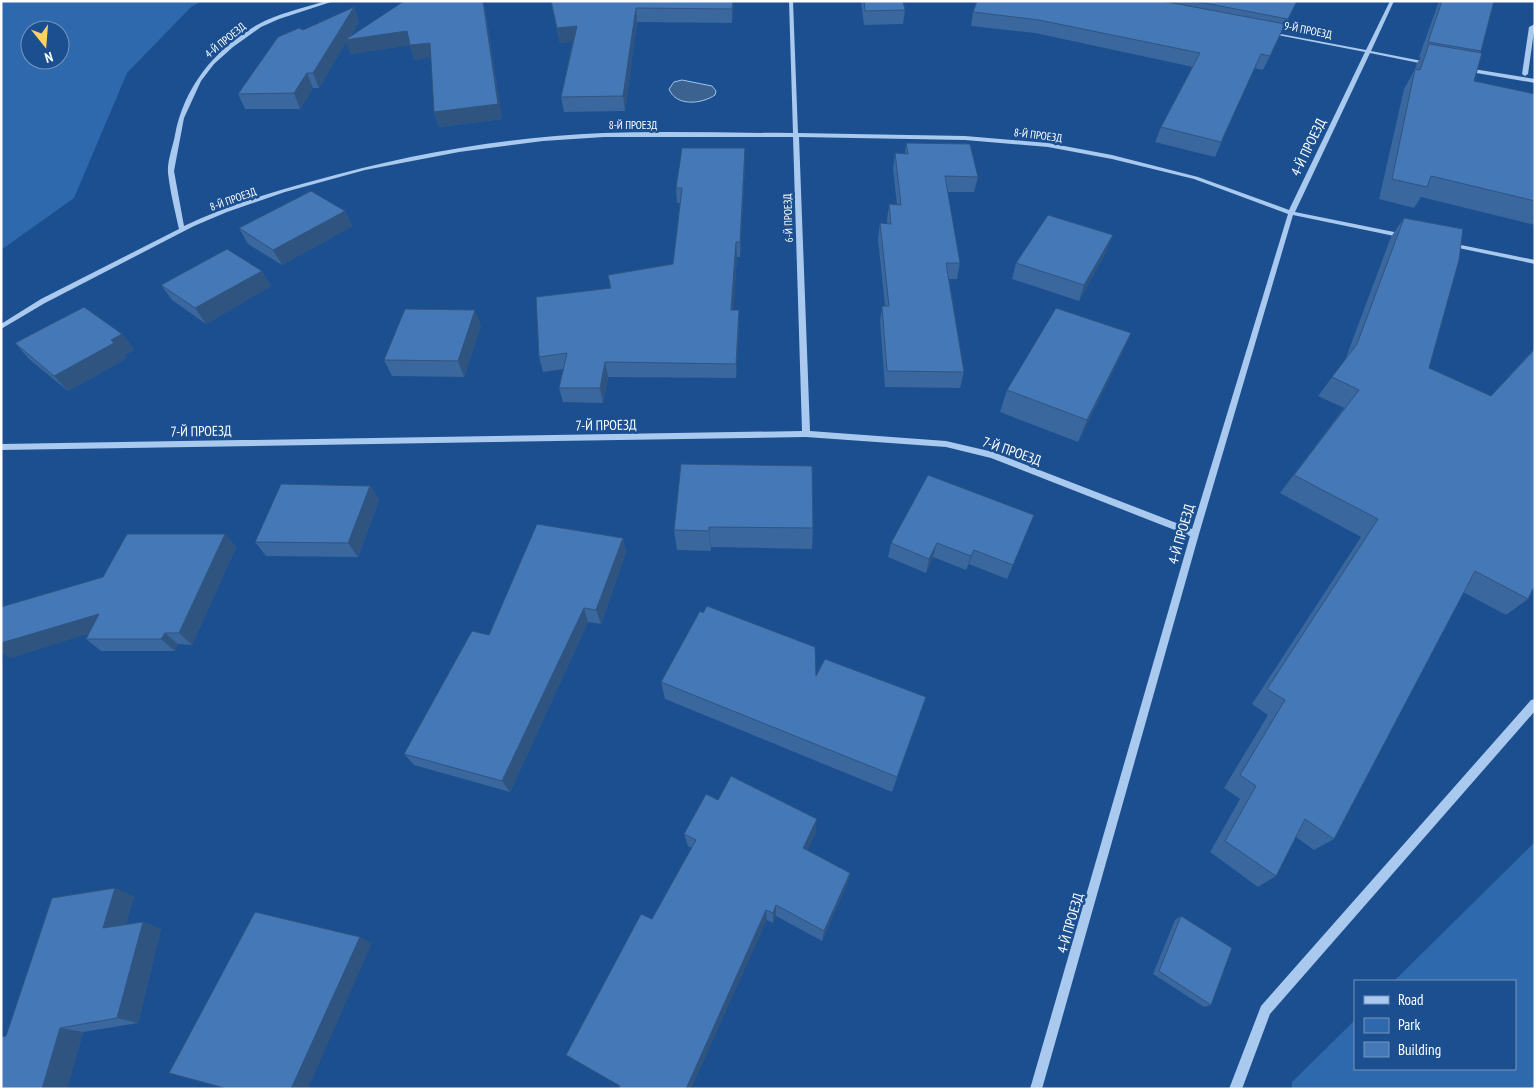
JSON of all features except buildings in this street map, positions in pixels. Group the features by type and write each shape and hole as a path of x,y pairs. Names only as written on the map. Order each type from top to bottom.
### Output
{"street":[{"name":"4-Й ПРОЕЗД","path":"182,230 171,171 181,118 198,81 212,63 260,26 277,18 332,1"},
{"name":"6-Й ПРОЕЗД","path":"791,1 794,135 806,434"},
{"name":"4-Й ПРОЕЗД","path":"1036,1089 1195,534 1291,213 1392,1"},
{"path":"1525,74 1531,27 1535,25"},
{"name":"9-Й ПРОЕЗД","path":"1268,33 1437,65"},
{"path":"1456,68 1535,81"},
{"name":"8-Й ПРОЕЗД","path":"1,327 43,301 182,230 225,211 301,186 364,168 459,150 543,139 604,135 794,135 964,138 1048,145 1112,157 1196,178 1291,213 1408,236"},
{"path":"1447,244 1535,262"},
{"name":"7-Й ПРОЕЗД","path":"1,446 806,434 946,444 993,455 1195,534"},
{"path":"1235,1089 1265,1010 1535,703"}],"green space":[{"path":"1,1 203,1 191,7 127,73 74,198 1,250"},
{"path":"1535,842 1535,1089 1292,1089 1292,1082 1354,1021 1354,1070 1516,1070 1516,980 1395,980"}],"shaded area":[{"path":"682,80 712,86 716,91 715,95 697,102 677,99 669,89 674,82"}]}
